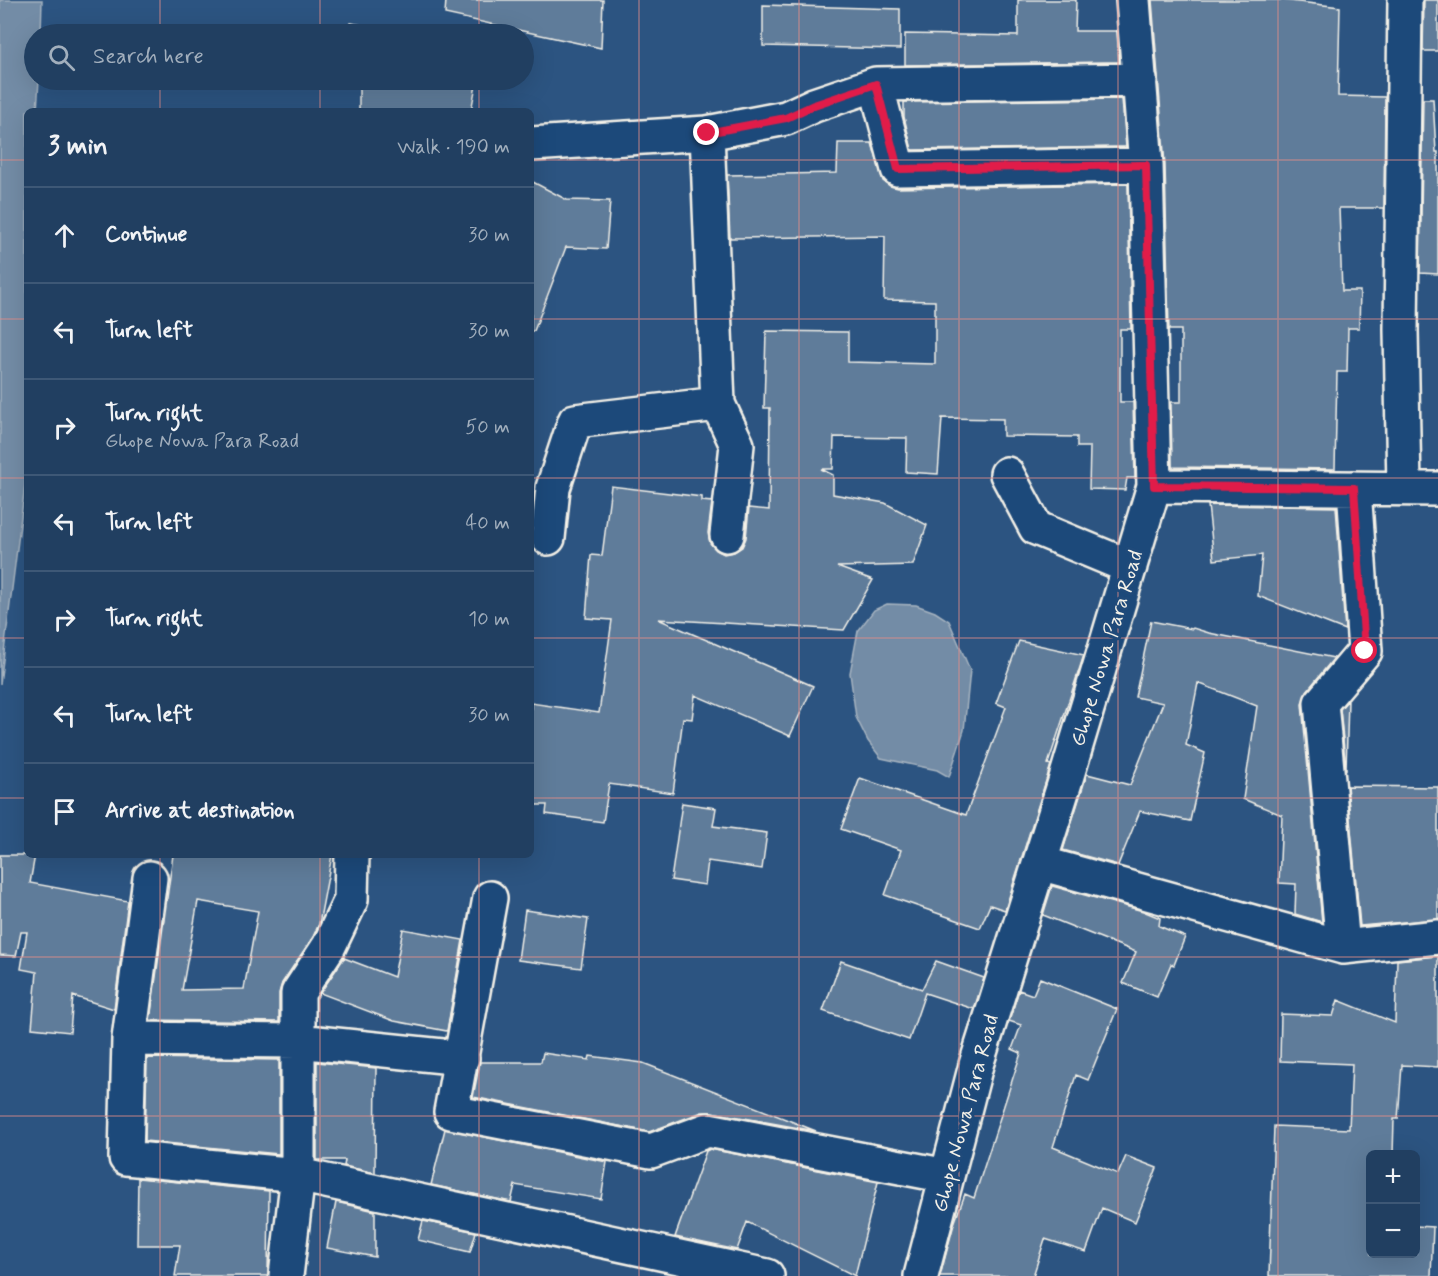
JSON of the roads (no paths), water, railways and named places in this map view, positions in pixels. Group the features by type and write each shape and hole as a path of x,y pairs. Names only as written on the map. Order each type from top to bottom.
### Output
{"street":[{"name":"Ghope Nowa Para Road","path":"921,1276 976,1065 1040,863 1154,486 1146,165 1133,0"},
{"path":"1404,488 1401,330 1406,0"},
{"path":"534,144 707,133 786,118 814,105 876,84 1140,80"},
{"path":"876,84 898,169 1146,165"},
{"path":"707,133 718,404 737,445 727,535"},
{"path":"548,538 553,488 575,421 718,404"},
{"path":"1007,474 1036,528 1130,567"},
{"path":"1154,486 1438,489"},
{"path":"1343,947 1321,703 1365,651 1354,488"},
{"path":"286,1276 298,1175 298,993 329,946 351,900 352,858"},
{"path":"1040,863 1343,947 1438,937"},
{"path":"150,878 129,1039 126,1158 298,1175 767,1276"},
{"path":"490,898 451,1112 651,1151 708,1130 947,1176"},
{"path":"129,1039 298,1041 462,1058"}],"water":[{"path":"0,0 42,0 41,24 24,24 24,90 38,90 37,108 24,108 24,493 0,684"},
{"path":"887,604 916,605 935,612 949,621 970,670 964,730 949,777 937,770 881,758 868,741 856,717 850,673 858,631 874,610"}]}
